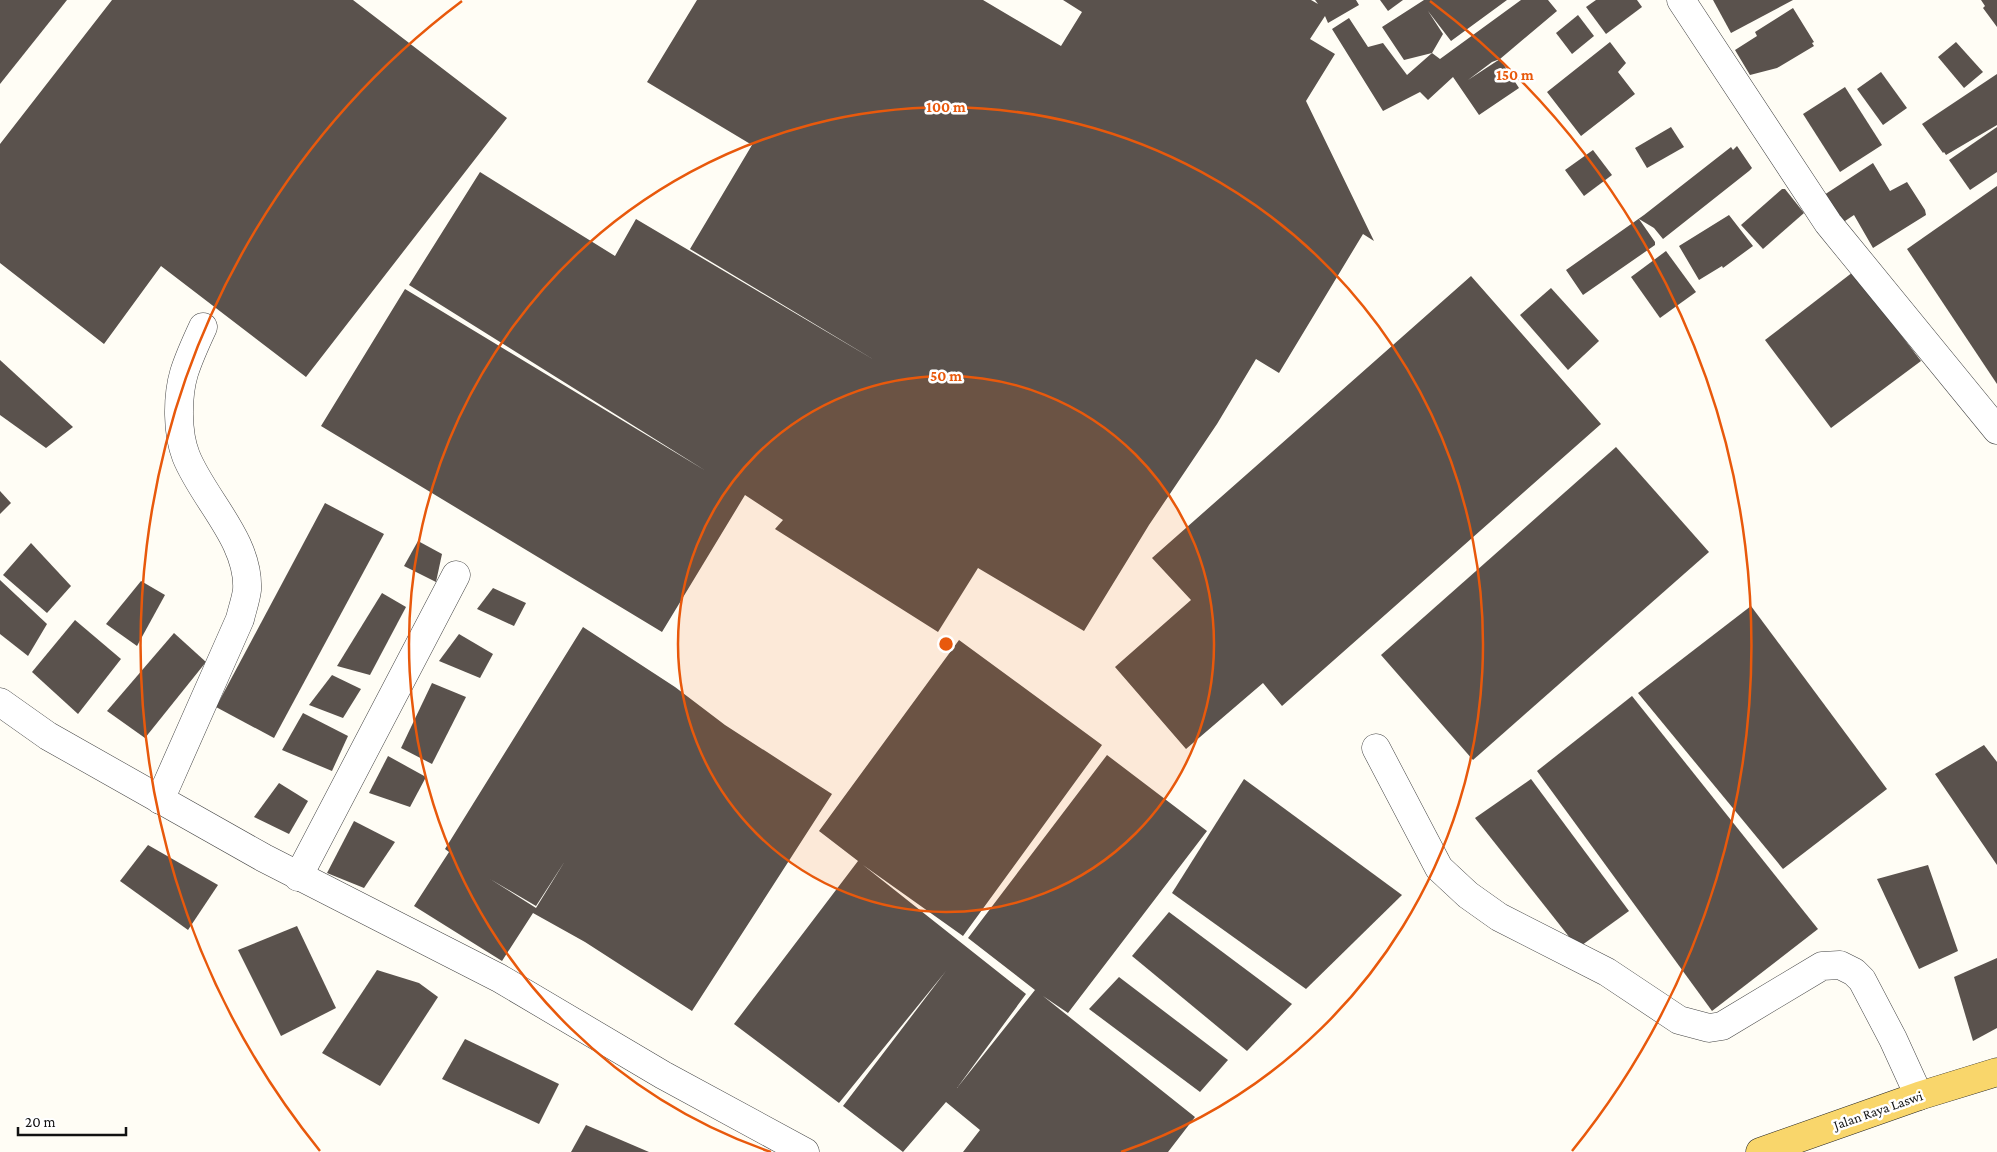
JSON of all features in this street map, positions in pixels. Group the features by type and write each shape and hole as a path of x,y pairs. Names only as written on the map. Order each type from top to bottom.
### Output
{"main road":[{"name":"Jalan Raya Laswi","path":"1760,1152 1919,1096 1997,1072"}],"street":[{"path":"1681,0 1828,223 1997,430"},
{"path":"160,800 240,620 247,589 242,558 232,533 199,482 186,455 181,435 180,404 184,374 202,327"},
{"path":"298,877 456,575"},
{"path":"0,702 48,736 160,800 298,877 500,978 663,1075 805,1152"},
{"path":"1376,748 1439,868 1468,895 1499,916 1607,972 1680,1020 1709,1028 1722,1026 1822,966 1840,965 1854,972 1862,980 1893,1039 1919,1096"}],"building":[{"path":"0,0 67,0 0,84"},
{"path":"112,0 353,0 507,118 306,377 161,266 104,344 0,263 0,144"},
{"path":"697,0 983,0 1061,46 1082,12 1063,0 1311,0 1318,4 1315,0 1356,0 1359,5 1328,23 1325,16 1310,39 1335,54 1306,101 1374,241 1363,234 1279,373 1256,359 1217,424 1149,525 1084,631 978,568 938,632 775,529 783,520 745,495 662,632 321,426 405,289 706,471 409,285 480,172 615,256 636,219 876,361 690,249 752,145 647,82"},
{"path":"1380,0 1403,0 1388,11"},
{"path":"1424,0 1507,0 1451,41 1428,11 1443,34 1432,53 1404,60 1382,27"},
{"path":"1521,0 1548,0 1557,11 1500,59 1519,88 1479,115 1453,77 1428,100 1420,92 1383,111 1332,29 1349,18 1368,47 1383,43 1407,75 1432,53 1440,59","holes":["1500,59 1468,80 1492,62"]},
{"path":"1596,0 1637,0 1642,7 1606,34 1586,7"},
{"path":"1713,0 1793,0 1731,33"},
{"path":"1981,0 1997,0 1997,27 1983,8 1985,6"},
{"path":"1793,8 1814,42 1812,43 1814,46 1777,68 1750,75 1735,50 1757,36 1755,32"},
{"path":"1578,15 1594,36 1572,54 1556,33"},
{"path":"1610,42 1626,63 1618,72 1635,94 1581,136 1547,92"},
{"path":"1956,42 1983,72 1964,88 1938,57"},
{"path":"1881,72 1907,108 1883,125 1857,89"},
{"path":"1997,74 1997,125 1946,155 1922,124"},
{"path":"1845,87 1882,145 1840,172 1803,114"},
{"path":"1671,127 1684,147 1647,168 1635,148"},
{"path":"1997,127 1997,172 1970,190 1949,160"},
{"path":"1737,146 1752,168 1749,171 1663,239 1654,228 1639,219 1655,242 1655,245 1583,295 1566,270 1644,215 1731,147 1733,150"},
{"path":"1593,150 1612,175 1584,196 1565,170"},
{"path":"1873,163 1890,191 1907,182 1925,210 1926,215 1873,248 1854,215 1842,223 1824,195"},
{"path":"1997,186 1997,384 1907,249"},
{"path":"1782,189 1785,189 1804,213 1763,249 1741,225"},
{"path":"1729,215 1753,246 1723,268 1722,266 1699,280 1679,246"},
{"path":"1666,251 1696,292 1660,318 1631,277"},
{"path":"1853,272 1921,361 1831,428 1765,340"},
{"path":"1471,276 1601,424 1282,706 1263,683 1186,749 1115,667 1191,600 1152,558"},
{"path":"1551,288 1599,341 1568,370 1520,315"},
{"path":"0,360 73,427 46,448 0,415"},
{"path":"1616,447 1709,552 1473,760 1381,655"},
{"path":"0,491 11,503 0,514"},
{"path":"325,503 384,534 274,738 216,707"},
{"path":"418,541 442,554 436,582 404,566"},
{"path":"31,543 71,586 47,613 3,575"},
{"path":"0,580 47,624 28,656 0,634"},
{"path":"141,581 165,595 137,646 106,624"},
{"path":"493,588 526,603 514,626 477,609"},
{"path":"382,593 406,607 370,675 337,666"},
{"path":"1751,606 1887,789 1783,869 1638,693"},
{"path":"75,620 121,659 78,714 32,672"},
{"path":"583,627 675,687 725,725 832,794 692,1011 585,942 533,913 502,961 414,906 449,852 445,849","holes":["565,861 536,908 490,879 536,906"]},
{"path":"174,633 206,662 145,738 107,711"},
{"path":"459,634 493,654 480,678 439,661"},
{"path":"959,640 1102,745 963,936 863,865 1026,994 957,1088 1035,990 968,938 1107,755 1207,831 1068,1013 1043,996 1195,1117 1168,1152 963,1152 980,1130 946,1102 903,1152 843,1106 946,971 839,1103 734,1024 858,861 819,831"},
{"path":"332,675 361,689 343,718 309,705"},
{"path":"432,683 466,697 432,764 401,748"},
{"path":"1632,696 1818,929 1712,1011 1537,771"},
{"path":"303,713 348,736 332,771 282,750"},
{"path":"1984,745 1997,762 1997,865 1935,774"},
{"path":"388,756 426,777 410,807 369,793"},
{"path":"1244,779 1402,895 1306,989 1172,893"},
{"path":"1531,779 1629,911 1578,948 1475,818"},
{"path":"279,783 308,801 289,834 254,817"},
{"path":"354,821 395,842 364,888 327,873"},
{"path":"148,845 218,885 188,930 120,881"},
{"path":"1928,865 1958,951 1919,969 1877,879"},
{"path":"1169,912 1292,1004 1247,1051 1132,956"},
{"path":"297,926 336,1008 281,1036 238,950"},
{"path":"1997,958 1997,1028 1973,1041 1954,977"},
{"path":"377,970 419,983 438,997 380,1086 322,1053"},
{"path":"1119,977 1228,1060 1200,1092 1089,1009"},
{"path":"465,1039 559,1084 539,1124 442,1079"},
{"path":"586,1125 649,1152 571,1152"}]}
